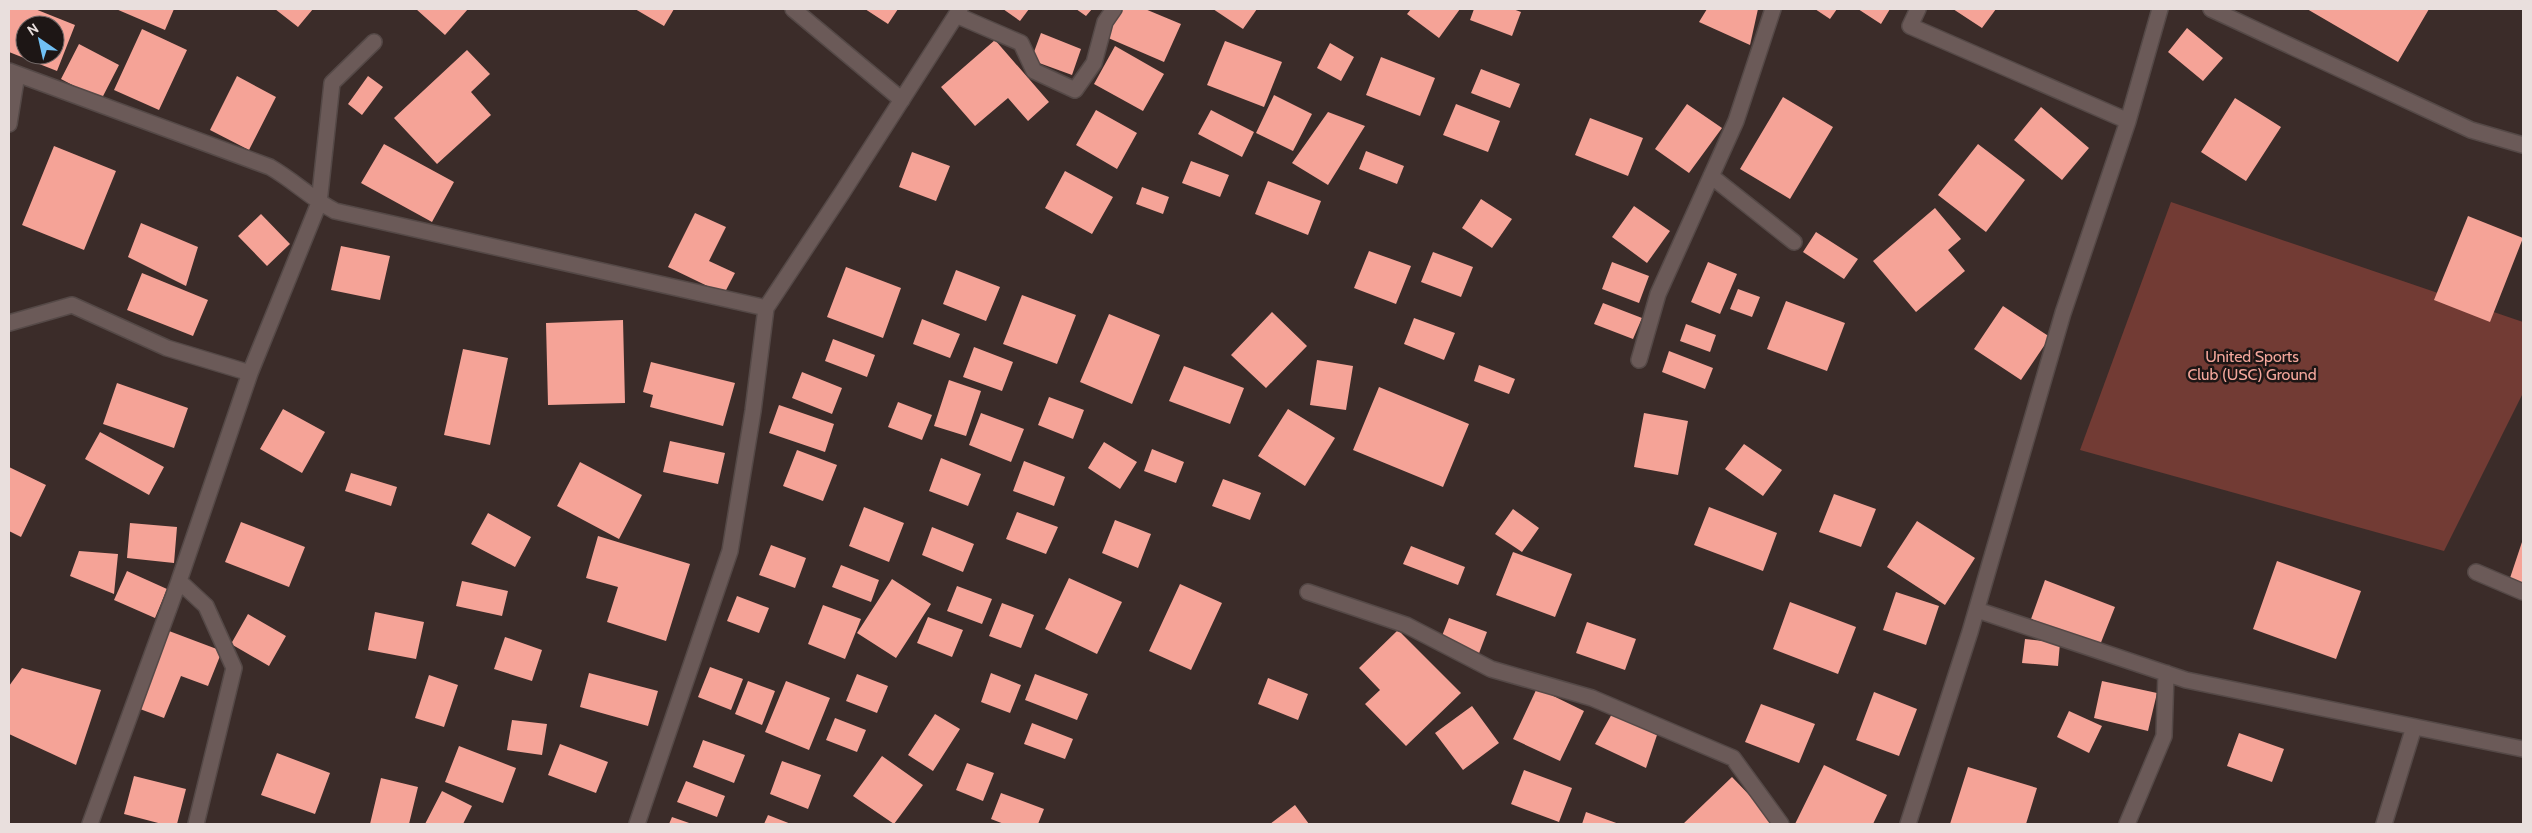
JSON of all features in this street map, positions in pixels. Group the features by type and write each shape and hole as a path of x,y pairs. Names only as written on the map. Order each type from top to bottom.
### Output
{"street":[{"path":"793,9 902,100"},
{"path":"637,824 730,550 753,411 766,308 958,12 1021,43 1034,71 1076,90 1094,63 1105,22 1114,9"},
{"path":"1639,360 1658,294 1736,121 1773,9"},
{"path":"1918,9 1910,26 2128,122"},
{"path":"1908,824 1977,610 2063,312 2128,122 2160,9"},
{"path":"2211,9 2471,130 2523,145"},
{"path":"90,824 178,581 250,373 319,203 332,83 374,42"},
{"path":"9,124 13,72 270,166 319,203 335,211 766,308"},
{"path":"1711,176 1794,242"},
{"path":"9,323 72,305 167,348 250,373"},
{"path":"2476,572 2523,592"},
{"path":"178,581 206,606 234,668 196,824"},
{"path":"1308,592 1406,625 1491,669 1592,698 1732,758 1781,824"},
{"path":"1977,610 2186,680 2523,749"},
{"path":"2127,824 2164,736 2166,673"},
{"path":"2384,824 2414,726"}],"green space":[{"name":"United Sports Club (USC) Ground","path":"2171,202 2523,322 2523,393 2444,551 2080,450"}],"building":[{"path":"9,9 35,9 50,15 15,15 15,54 9,52"},
{"path":"116,9 174,9 165,30"},
{"path":"275,9 313,9 298,27"},
{"path":"416,9 468,9 445,35"},
{"path":"635,9 674,9 664,26"},
{"path":"865,9 898,9 888,24"},
{"path":"1003,9 1029,9 1020,21"},
{"path":"1076,9 1092,9 1086,16"},
{"path":"1119,9 1145,9 1181,24 1164,62 1106,37"},
{"path":"1213,9 1257,9 1243,29"},
{"path":"1411,9 1460,9 1439,38 1407,14"},
{"path":"1474,9 1513,9 1521,12 1512,36 1470,20"},
{"path":"1707,9 1758,9 1750,45 1699,22"},
{"path":"1815,9 1837,9 1830,19"},
{"path":"1858,9 1890,9 1881,24"},
{"path":"1953,9 1996,9 1982,28"},
{"path":"2307,9 2429,9 2398,62"},
{"path":"65,21 75,25 65,51"},
{"path":"2187,28 2223,58 2203,81 2168,52"},
{"path":"142,29 187,50 159,110 114,90"},
{"path":"1041,33 1081,49 1072,75 1031,60"},
{"path":"995,40 1049,102 1028,121 1008,98 975,126 941,87"},
{"path":"1225,41 1282,62 1264,107 1207,85"},
{"path":"1330,43 1354,57 1341,81 1317,68"},
{"path":"79,44 119,65 101,100 61,79"},
{"path":"1115,46 1164,74 1143,111 1094,84"},
{"path":"467,50 490,74 471,92 491,115 437,164 394,118"},
{"path":"1381,57 1435,78 1420,116 1366,95"},
{"path":"42,65 59,65 57,71"},
{"path":"1481,69 1520,84 1510,108 1471,93"},
{"path":"237,76 276,97 249,150 210,130"},
{"path":"368,76 383,87 362,115 348,104"},
{"path":"1274,95 1312,114 1293,151 1256,133"},
{"path":"1783,97 1833,127 1790,199 1740,169"},
{"path":"2235,98 2281,127 2246,181 2201,152"},
{"path":"1456,104 1500,121 1488,152 1443,135"},
{"path":"1687,104 1722,128 1689,173 1655,149"},
{"path":"2041,107 2089,148 2062,180 2014,140"},
{"path":"1096,110 1137,133 1117,169 1076,145"},
{"path":"1211,110 1254,132 1242,157 1198,134"},
{"path":"1328,112 1365,126 1328,185 1292,163"},
{"path":"1590,118 1643,138 1628,176 1575,155"},
{"path":"384,144 454,182 432,222 361,183"},
{"path":"1978,144 2025,180 1986,232 1938,195"},
{"path":"54,146 116,171 84,250 22,225"},
{"path":"1366,151 1404,166 1397,184 1359,169"},
{"path":"912,152 950,166 936,201 899,187"},
{"path":"1191,161 1229,175 1220,197 1182,183"},
{"path":"1065,171 1113,197 1092,234 1045,208"},
{"path":"1268,181 1321,201 1308,235 1255,214"},
{"path":"1142,187 1169,197 1163,214 1136,204"},
{"path":"1481,199 1512,219 1492,248 1462,228"},
{"path":"1634,206 1670,231 1647,263 1612,237"},
{"path":"1935,208 1961,239 1948,250 1965,271 1916,312 1873,261"},
{"path":"695,213 726,227 709,261 735,273 724,294 668,267"},
{"path":"261,214 290,244 267,266 238,236"},
{"path":"2468,216 2523,238 2490,322 2434,300"},
{"path":"141,223 198,247 186,286 128,257"},
{"path":"1816,232 1858,259 1844,279 1803,252"},
{"path":"341,246 390,256 380,300 331,290"},
{"path":"1369,251 1411,266 1396,304 1354,288"},
{"path":"1433,252 1473,267 1461,297 1421,282"},
{"path":"1612,262 1649,276 1639,303 1602,289"},
{"path":"1708,262 1737,274 1720,314 1691,302"},
{"path":"846,267 901,288 883,338 827,317"},
{"path":"956,270 1000,287 986,321 943,304"},
{"path":"142,273 208,300 193,336 127,310"},
{"path":"1738,289 1760,297 1752,317 1730,309"},
{"path":"1022,295 1076,315 1057,364 1003,344"},
{"path":"1786,301 1845,323 1827,371 1767,349"},
{"path":"1603,303 1642,318 1633,339 1594,324"},
{"path":"2003,306 2050,337 2021,380 1974,349"},
{"path":"1272,312 1307,346 1266,388 1231,355"},
{"path":"1109,314 1160,335 1132,404 1080,382"},
{"path":"1414,318 1455,333 1444,360 1404,344"},
{"path":"922,319 960,334 950,358 913,344"},
{"path":"623,320 625,403 548,405 546,323"},
{"path":"1686,324 1716,335 1710,352 1680,341"},
{"path":"833,339 875,355 867,377 825,361"},
{"path":"974,347 1013,362 1002,391 963,377"},
{"path":"463,349 508,358 490,445 444,435"},
{"path":"1669,351 1713,368 1705,389 1662,372"},
{"path":"1317,360 1353,366 1346,410 1310,405"},
{"path":"651,362 735,383 723,426 650,407 653,395 643,392"},
{"path":"1479,365 1515,379 1509,394 1474,381"},
{"path":"1184,366 1244,388 1230,424 1169,401"},
{"path":"802,372 842,388 832,414 792,398"},
{"path":"949,380 981,391 966,436 934,426"},
{"path":"117,383 188,408 174,448 103,424"},
{"path":"1379,387 1469,424 1443,487 1353,450"},
{"path":"1049,397 1084,410 1073,439 1038,425"},
{"path":"898,402 932,415 922,440 888,427"},
{"path":"779,405 834,424 825,452 769,433"},
{"path":"283,409 325,432 302,473 260,449"},
{"path":"1288,409 1335,438 1305,486 1258,456"},
{"path":"981,413 1024,429 1011,462 969,445"},
{"path":"1644,413 1688,421 1678,475 1634,467"},
{"path":"100,432 164,467 149,495 85,459"},
{"path":"670,441 725,453 718,484 663,472"},
{"path":"1104,442 1137,462 1120,489 1088,468"},
{"path":"1744,444 1782,470 1763,496 1725,469"},
{"path":"1152,449 1184,462 1176,483 1144,471"},
{"path":"797,450 837,465 823,501 783,486"},
{"path":"941,458 981,474 968,506 929,491"},
{"path":"1024,461 1065,477 1054,506 1013,491"},
{"path":"580,462 642,495 619,539 557,506"},
{"path":"9,467 46,485 21,537 9,531"},
{"path":"351,473 397,487 391,506 345,491"},
{"path":"1223,479 1261,493 1250,520 1212,506"},
{"path":"1834,494 1876,509 1861,547 1819,532"},
{"path":"864,507 904,523 889,562 849,546"},
{"path":"1709,507 1777,533 1763,571 1694,545"},
{"path":"1513,509 1539,528 1522,552 1495,534"},
{"path":"1017,512 1058,527 1046,554 1006,539"},
{"path":"488,513 531,537 515,567 471,544"},
{"path":"1115,520 1151,534 1138,568 1102,553"},
{"path":"1917,521 1975,558 1945,605 1887,567"},
{"path":"241,522 305,547 289,587 225,562"},
{"path":"130,523 177,527 174,563 127,558"},
{"path":"932,527 974,544 963,572 922,555"},
{"path":"598,536 690,564 666,641 607,622 618,587 586,578"},
{"path":"2523,539 2523,585 2509,581"},
{"path":"771,545 806,558 795,588 759,575"},
{"path":"1411,546 1465,567 1458,585 1403,564"},
{"path":"79,551 118,554 114,594 70,576"},
{"path":"1513,552 1572,574 1555,617 1496,595"},
{"path":"2277,561 2361,591 2336,659 2253,629"},
{"path":"841,565 879,580 871,602 832,587"},
{"path":"127,571 167,589 155,618 114,600"},
{"path":"1069,578 1122,602 1097,654 1045,629"},
{"path":"892,579 931,604 896,658 857,633"},
{"path":"2045,580 2115,607 2100,645 2031,619"},
{"path":"462,581 508,591 502,616 456,606"},
{"path":"1180,584 1222,603 1191,670 1149,651"},
{"path":"957,586 992,599 982,624 947,611"},
{"path":"1896,592 1939,606 1926,645 1883,630"},
{"path":"737,596 769,608 759,633 727,621"},
{"path":"1790,602 1856,627 1838,674 1773,649"},
{"path":"1002,603 1034,615 1021,648 989,636"},
{"path":"823,605 861,619 845,659 808,644"},
{"path":"375,612 424,622 416,659 368,650"},
{"path":"248,614 286,636 269,666 231,644"},
{"path":"928,617 963,630 952,657 917,643"},
{"path":"1449,618 1487,632 1478,656 1440,641"},
{"path":"1587,622 1636,639 1625,670 1576,653"},
{"path":"1398,630 1461,693 1406,746 1365,704 1380,690 1359,668"},
{"path":"169,631 222,651 208,686 181,676 164,718 140,709"},
{"path":"505,637 542,650 532,681 494,669"},
{"path":"2025,639 2060,643 2058,666 2022,663"},
{"path":"710,667 743,679 731,710 698,697"},
{"path":"22,668 101,690 76,765 9,734 9,686"},
{"path":"589,673 658,691 648,726 580,707"},
{"path":"991,673 1021,685 1010,713 981,702"},
{"path":"857,674 888,686 877,713 846,701"},
{"path":"1035,674 1088,694 1077,720 1025,700"},
{"path":"429,675 458,685 444,727 415,718"},
{"path":"1268,678 1308,694 1298,720 1258,704"},
{"path":"748,681 775,691 762,725 735,714"},
{"path":"786,681 830,698 809,750 765,732"},
{"path":"2102,681 2157,693 2148,731 2094,718"},
{"path":"1537,688 1584,711 1560,761 1513,739"},
{"path":"1874,692 1917,709 1899,756 1856,740"},
{"path":"1761,704 1815,724 1799,763 1745,742"},
{"path":"1472,706 1499,743 1463,770 1435,733"},
{"path":"2069,711 2102,726 2089,753 2057,737"},
{"path":"1613,712 1657,735 1646,768 1595,744"},
{"path":"935,714 960,729 933,771 908,755"},
{"path":"835,718 866,730 857,752 826,740"},
{"path":"512,720 547,724 542,755 507,750"},
{"path":"1032,723 1073,739 1065,759 1024,744"},
{"path":"2239,733 2284,749 2272,782 2227,766"},
{"path":"703,740 745,755 734,783 693,767"},
{"path":"560,744 608,762 596,793 548,775"},
{"path":"459,746 516,768 503,803 445,782"},
{"path":"277,753 330,773 315,814 261,795"},
{"path":"882,756 923,785 894,824 853,796"},
{"path":"782,761 821,775 808,809 770,794"},
{"path":"967,763 994,773 983,801 956,790"},
{"path":"1824,765 1887,795 1873,824 1795,824"},
{"path":"1968,767 2037,788 2026,824 1950,824"},
{"path":"1524,770 1572,788 1559,822 1511,804"},
{"path":"134,776 186,789 177,824 162,824 124,814"},
{"path":"1732,777 1777,824 1683,824"},
{"path":"381,778 418,787 409,824 370,824"},
{"path":"686,781 725,796 717,817 677,802"},
{"path":"442,791 472,806 463,824 425,824"},
{"path":"1001,793 1044,809 1038,824 1004,824 991,819"},
{"path":"1295,805 1309,824 1270,824"},
{"path":"1586,812 1619,824 1582,824"},
{"path":"768,815 791,824 764,824"},
{"path":"672,817 692,824 669,824"}]}
